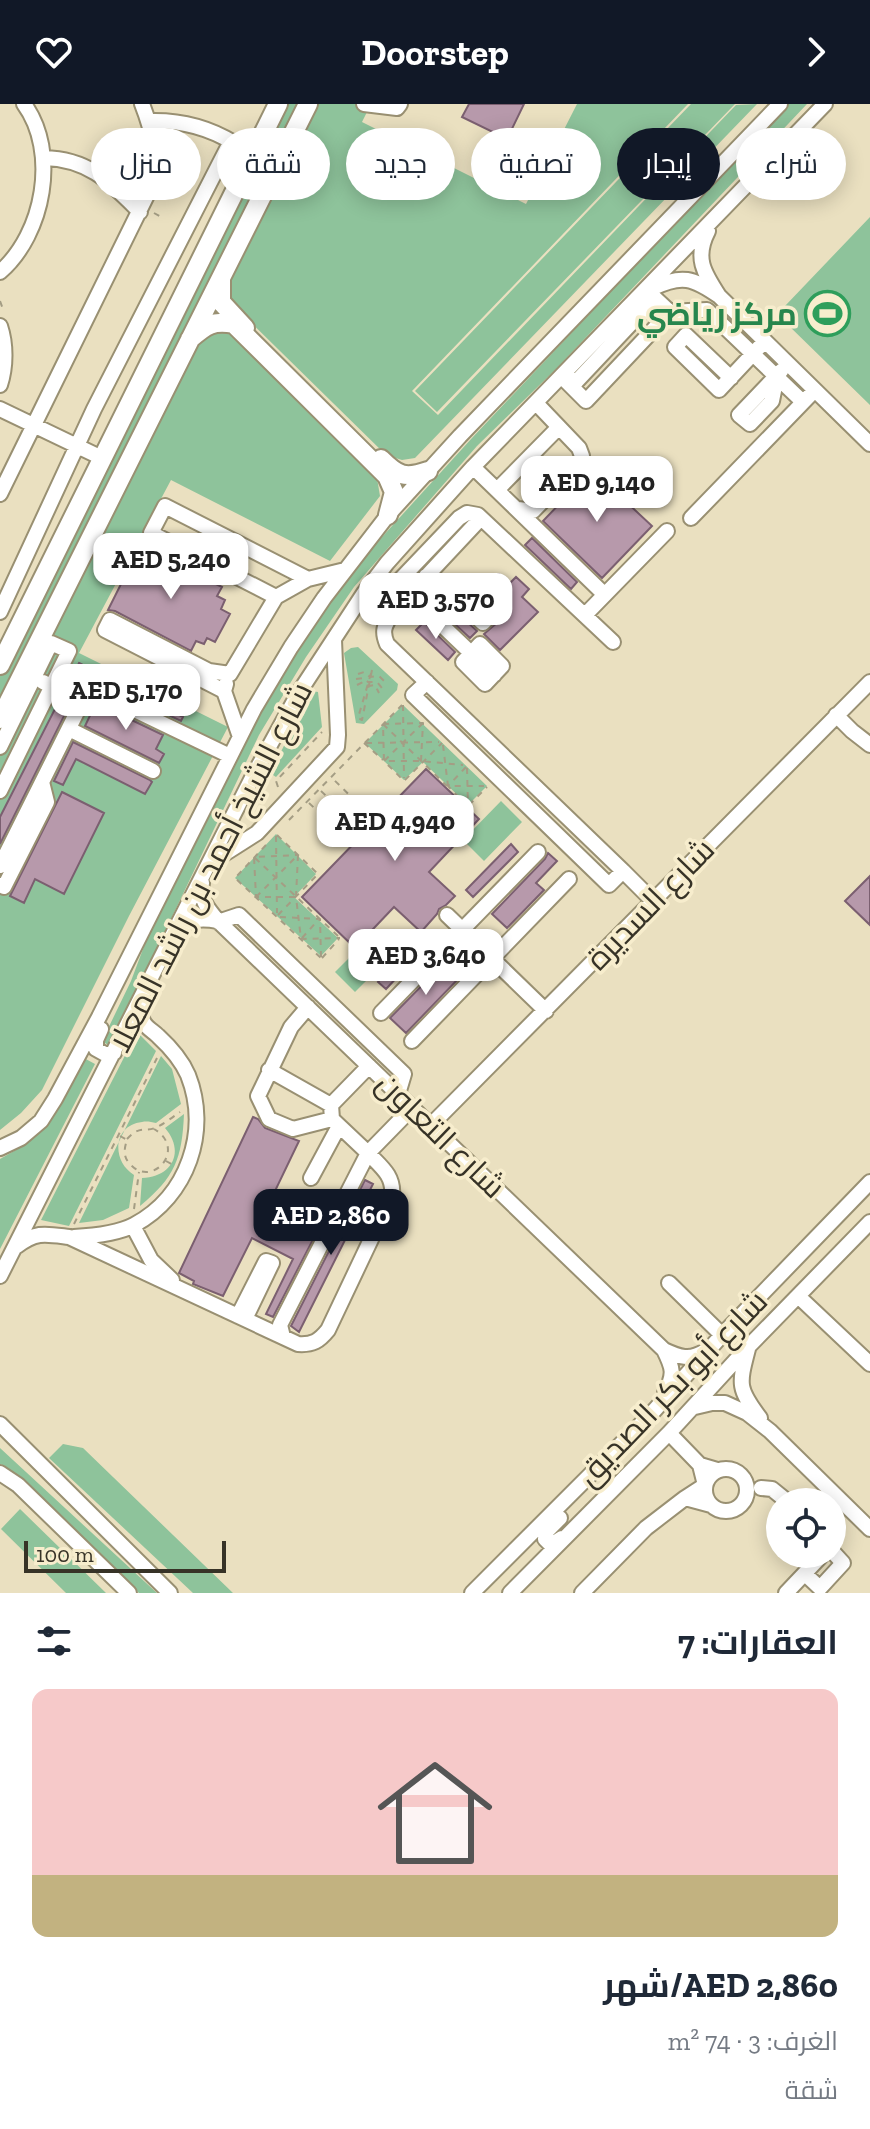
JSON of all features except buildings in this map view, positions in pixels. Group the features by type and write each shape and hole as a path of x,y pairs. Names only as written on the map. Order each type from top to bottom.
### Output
{"main road":[{"path":"266,128 278,104"},
{"path":"0,719 28,675 188,340 308,104"},
{"path":"0,665 230,200"},
{"path":"222,274 221,302 232,315 394,472 406,476 428,471"},
{"path":"188,340 205,326 220,321 234,324 387,476 394,492 388,515"}],"street":[{"path":"0,272 16,254 36,217 41,198 44,158 37,128 24,104"},
{"path":"0,494 152,185 156,165 149,121 142,104"},
{"path":"364,104 397,108 400,104"},
{"name":"شارع الشيخ أحمد بن راشد المعلا","path":"0,1148 21,1138 41,1121 99,1017 240,737 291,647 345,570 428,471 780,104"},
{"name":"شارع الشيخ أحمد بن راشد المعلا","path":"0,1276 253,776 298,694 364,593 473,467 825,104"},
{"path":"149,121 188,124 217,134"},
{"path":"44,158 67,160 101,175 140,212"},
{"path":"0,612 77,446 217,169"},
{"path":"715,219 701,249 701,265 719,296"},
{"path":"642,294 671,280 700,282 719,296 764,342 782,370 809,396 870,444"},
{"path":"564,375 586,401 670,312 707,310 754,354 782,370"},
{"path":"0,385 4,372 2,319"},
{"path":"731,378 764,342"},
{"path":"691,518 809,396"},
{"path":"518,509 533,511 580,463 582,456 579,448 536,403"},
{"path":"0,409 102,458"},
{"path":"498,489 559,427"},
{"path":"473,467 604,594"},
{"path":"276,597 151,533 165,506 308,579"},
{"path":"613,642 472,513 463,515 403,585 383,634 387,644 427,682 413,695 609,885 623,871 653,901"},
{"path":"403,585 424,578 481,518"},
{"path":"585,615 667,531"},
{"path":"386,565 472,653 463,662 485,684 494,675"},
{"path":"240,737 224,691 230,674 276,597 308,579 345,570"},
{"path":"224,691 105,630 110,620 209,671 230,674"},
{"path":"207,868 225,852 257,833 337,747 334,640"},
{"path":"0,747 28,675 51,643 69,651 0,791"},
{"path":"28,675 82,702"},
{"name":"شارع السديرة","path":"430,1126 870,682"},
{"path":"0,866 89,692 97,692 230,756"},
{"path":"836,715 870,745"},
{"path":"69,729 153,771"},
{"path":"0,885 4,887 47,802 42,782"},
{"path":"381,1013 538,852"},
{"name":"شارع التعاون","path":"207,868 202,898 218,921 664,1350"},
{"path":"412,1041 569,879"},
{"path":"172,937 191,920 203,918 218,921 239,915 404,1074 398,1094"},
{"path":"447,915 546,1011"},
{"path":"114,1053 105,1054 96,1049 96,1040 126,980 148,919"},
{"path":"13,1249 29,1237 71,1232 95,1236 133,1220 170,1195 186,1171 195,1147 197,1122 194,1095 177,1056 144,1023 140,999"},
{"path":"308,1007 291,1027 258,1096 269,1119 293,1129 334,1117"},
{"path":"311,1178 334,1117 369,1066"},
{"path":"71,1232 181,1289 298,1344 310,1345 320,1340 328,1330 392,1195 393,1185 390,1176 334,1117 269,1070"},
{"path":"283,1337 280,1325 368,1153 412,1108"},
{"name":"شارع أبو بكر الصديق","path":"472,1593 639,1425 870,1182"},
{"path":"133,1220 151,1260 181,1289"},
{"name":"شارع أبو بكر الصديق","path":"514,1592 870,1222"},
{"path":"664,1350 690,1358 702,1354 718,1339 669,1283"},
{"path":"798,1296 870,1363"},
{"path":"748,1347 741,1376 742,1392 770,1431"},
{"path":"568,1535 551,1545 545,1539 547,1531 600,1477 666,1392 672,1367 664,1350"},
{"path":"694,1407 725,1403 747,1413 770,1431 870,1529"},
{"path":"0,1424 170,1593"},
{"path":"669,1433 700,1465 717,1470 731,1469 766,1488"},
{"path":"700,1465 706,1499 711,1505"},
{"path":"582,1593 646,1528 705,1485 717,1470"},
{"path":"0,1473 18,1485 129,1593"},
{"path":"742,1476 747,1489 743,1502"},
{"path":"685,1498 724,1511 738,1507 761,1488"},
{"path":"786,1593 810,1568"},
{"path":"805,1574 820,1588 838,1568"}],"path":[{"path":"0,301 2,319"},
{"path":"372,670 370,691 362,720 358,718 372,670"},
{"path":"358,674 364,672 370,677 379,676 384,681"},
{"path":"356,679 377,682 382,688"},
{"path":"357,685 363,682 369,686 375,685 379,693"},
{"path":"359,691 370,691"},
{"path":"286,823 403,704 404,781"},
{"path":"383,724 423,723"},
{"path":"421,762 423,723"},
{"path":"384,761 423,723"},
{"path":"383,724 468,806"},
{"path":"383,724 384,761"},
{"path":"279,790 276,781 323,732 326,741"},
{"path":"364,743 442,742"},
{"path":"404,781 442,742"},
{"path":"442,742 448,786"},
{"path":"364,743 404,781"},
{"path":"384,761 467,766"},
{"path":"448,786 467,766"},
{"path":"467,766 468,806"},
{"path":"308,802 344,836 367,812 331,777"},
{"path":"448,786 488,786 468,806"},
{"path":"319,789 365,833"},
{"path":"276,834 318,874 277,916 275,877 276,834"},
{"path":"265,846 235,878 321,958"},
{"path":"254,857 298,855"},
{"path":"256,897 298,855"},
{"path":"298,855 296,897 301,939"},
{"path":"254,857 340,938"},
{"path":"254,857 256,897"},
{"path":"256,897 296,897"},
{"path":"277,916 320,919"},
{"path":"320,919 321,958"},
{"path":"301,939 320,919"},
{"path":"301,939 340,938"},
{"path":"321,958 340,938"},
{"path":"71,1232 161,1050"},
{"path":"154,1129 187,1107"},
{"path":"143,1128 154,1129 165,1139 166,1161 157,1169 139,1171 132,1167 125,1154 127,1140 143,1128"},
{"path":"118,1135 127,1140"},
{"path":"133,1220 139,1171"}],"green space":[{"path":"285,104 300,104 288,128 273,128"},
{"path":"312,104 371,104 362,122 374,128 346,128 346,200 455,200 455,168 471,176 471,200 518,200 526,204 528,200 596,200 412,391 438,415 645,200 664,200 415,458 402,460 386,455 230,302 226,275 264,200 330,200 330,128 300,128"},
{"path":"577,104 688,104 665,128 617,128 617,178 601,194 601,128 565,128"},
{"path":"691,104 735,104 712,128 668,128"},
{"path":"757,104 720,142 720,128 714,128 736,105"},
{"path":"788,104 807,104 784,128 765,128"},
{"path":"736,159 736,179 720,196 720,176"},
{"path":"617,181 617,200 642,200 437,412 415,391"},
{"path":"237,200 251,200 0,696 0,672"},
{"path":"697,200 716,200 557,368 477,446 354,587 306,657 259,735 108,1045 102,1041 131,981 152,925 250,727 296,650 342,581 472,438"},
{"name":"مركز رياضي","path":"870,217 870,405 786,323 785,306"},
{"path":"198,330 228,330 377,478 380,496 330,561 171,480 79,653 228,727 42,1090 0,1130 0,727"},
{"path":"358,647 398,684 397,690 364,724 356,723 344,653"},
{"path":"312,691 318,692 322,727 276,777 270,773"},
{"path":"403,705 487,786 468,805 423,762 404,780 365,743"},
{"path":"501,801 522,822 484,861 463,840"},
{"path":"276,834 316,874 294,897 338,938 321,956 235,878"},
{"path":"375,932 395,952 355,992 335,972"},
{"path":"137,1032 156,1051 69,1226 41,1220"},
{"path":"161,1056 172,1069 181,1104 156,1123 132,1125 124,1132"},
{"path":"82,1057 95,1064 0,1249 0,1159 21,1147 40,1130"},
{"path":"184,1114 181,1143 174,1166 161,1186 140,1206 142,1178 161,1173 173,1161 174,1145 165,1128"},
{"path":"118,1144 121,1161 134,1175 129,1208 103,1220 79,1223"},
{"path":"63,1444 83,1448 233,1593 193,1593 49,1458"},
{"path":"0,1448 157,1593 139,1593 0,1464"},
{"path":"20,1509 106,1593 66,1593 1,1529"}],"place":[{"name":"مركز رياضي","path":"828,314"}]}
